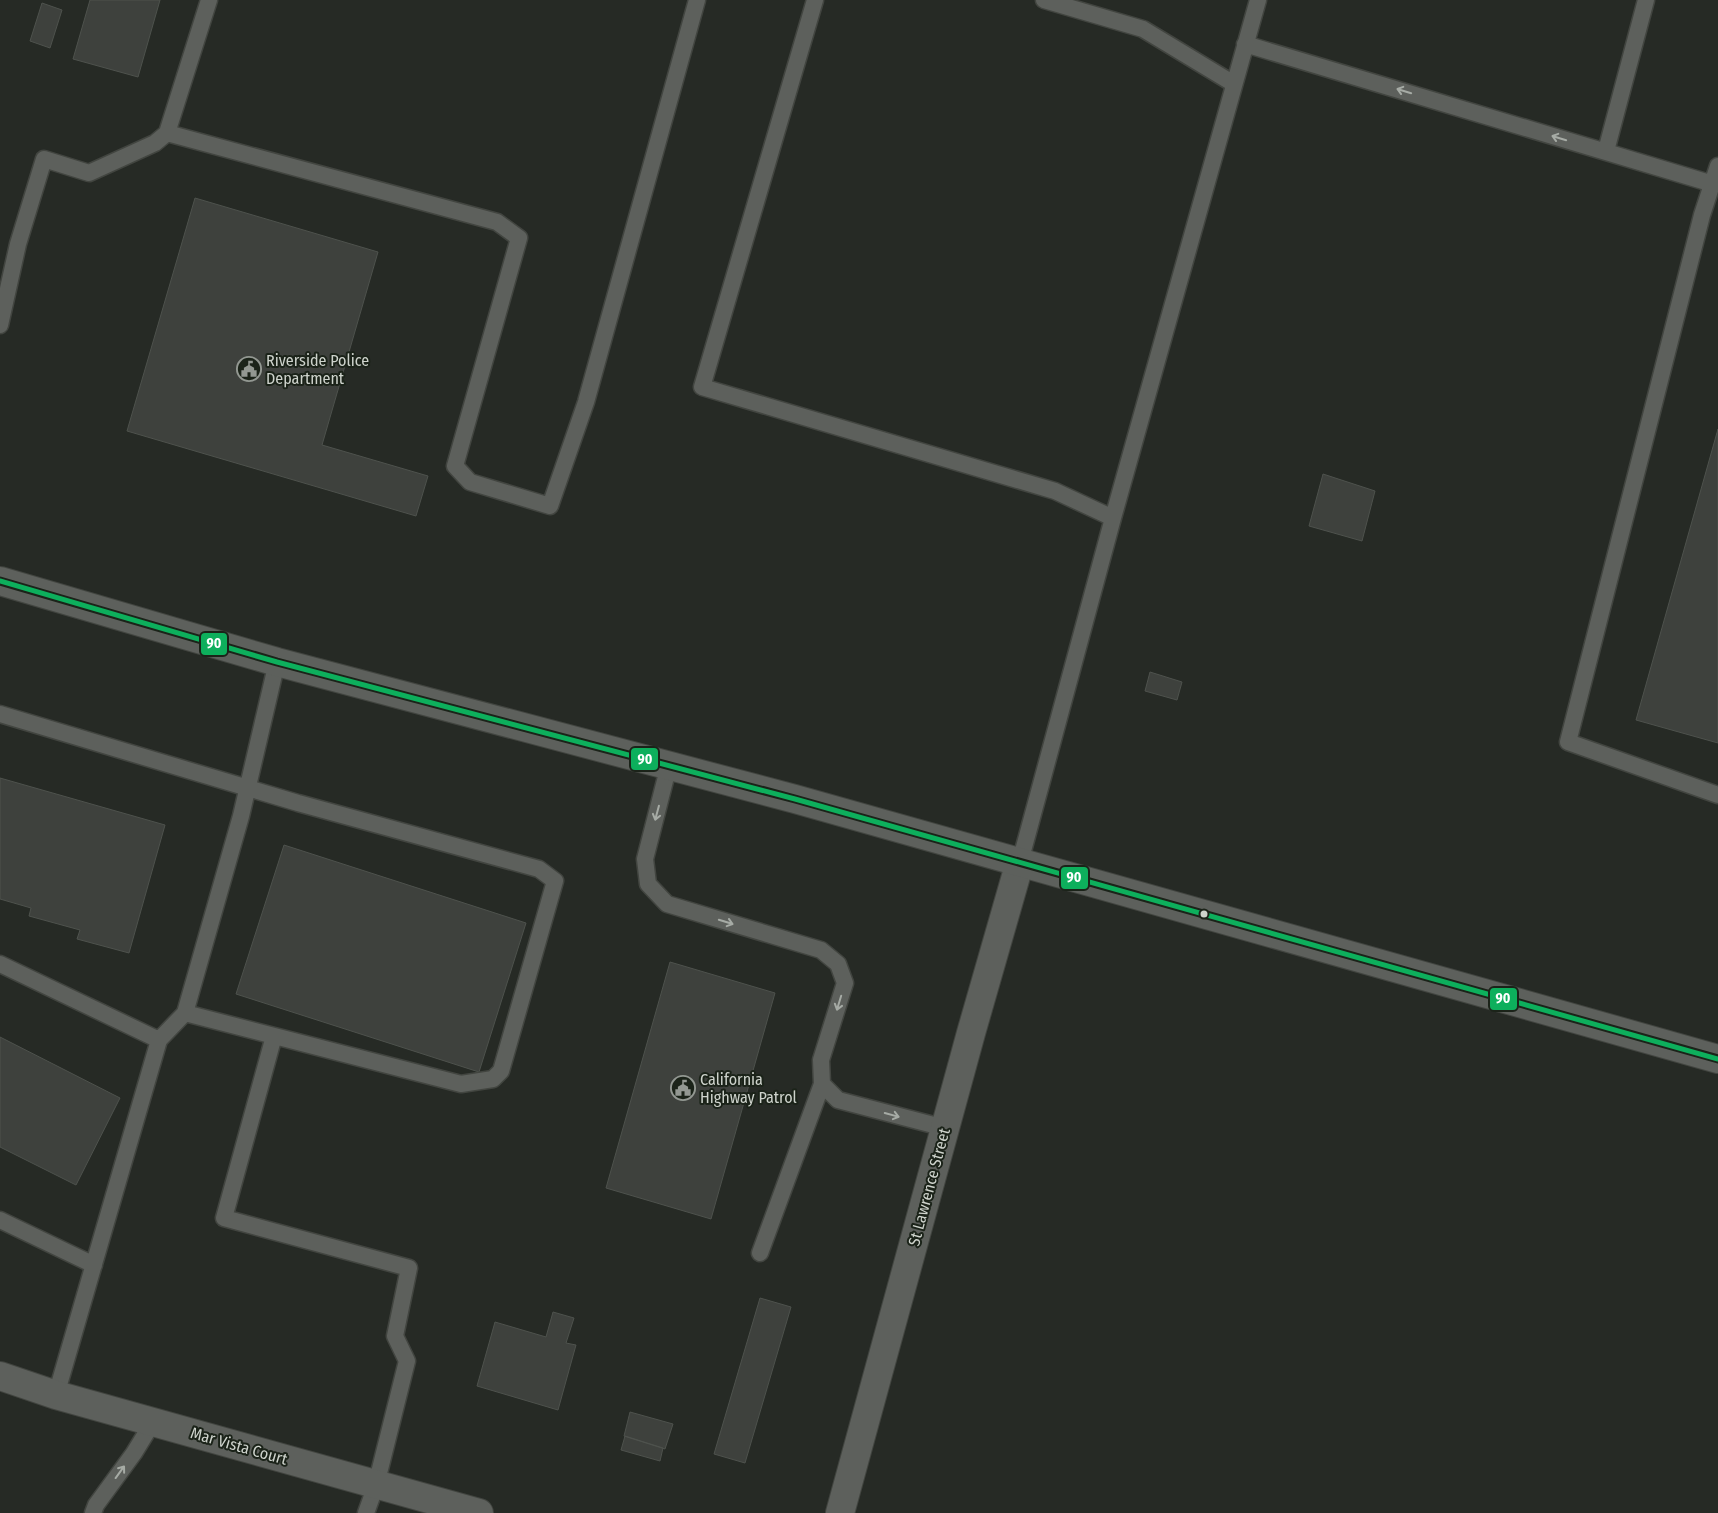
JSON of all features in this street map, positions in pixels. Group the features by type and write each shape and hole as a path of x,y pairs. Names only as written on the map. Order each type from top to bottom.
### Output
{"street":[{"path":"0,581 277,662 1020,862 1718,1059"},
{"name":"St Lawrence Street","path":"840,1513 1020,862"},
{"name":"Mar Vista Court","path":"0,1376 56,1396 479,1513"}],"lane":[{"path":"0,326 18,244 44,159 89,173 155,143 167,133 209,0"},
{"path":"167,133 497,222 519,238 455,466 470,482 550,506 586,402 697,0"},
{"path":"815,0 702,387 1055,491 1113,518"},
{"path":"1044,0 1143,29 1234,84"},
{"path":"1020,862 1113,518 1258,0"},
{"path":"1606,152 1646,0"},
{"path":"1245,44 1713,184"},
{"path":"1718,166 1702,216 1568,742 1718,795"},
{"path":"56,1396 159,1040 185,1013 248,787 277,662"},
{"path":"0,714 248,787 298,804 539,868 555,881 501,1071 493,1079 461,1084 185,1013"},
{"path":"669,766 645,858 648,884 666,904 821,950 838,964 845,983 821,1060 822,1084 760,1253"},
{"path":"0,964 159,1040"},
{"path":"274,1036 224,1218 410,1268 395,1336 407,1361 376,1485 366,1513"},
{"path":"822,1084 838,1100 946,1128"},
{"path":"0,1220 94,1265"},
{"path":"93,1513 96,1505 134,1453 153,1422"}],"building":[{"path":"90,0 160,0 138,77 73,59"},
{"path":"42,3 62,10 50,48 30,41"},
{"path":"195,198 378,252 322,445 428,476 416,516 127,431"},
{"path":"1718,429 1718,743 1636,720"},
{"path":"1323,474 1375,491 1362,541 1309,526"},
{"path":"1150,672 1182,682 1177,700 1145,691"},
{"path":"0,778 165,825 129,953 77,939 80,930 29,916 31,908 0,899"},
{"path":"284,845 526,923 479,1072 236,994"},
{"path":"670,962 775,993 711,1219 606,1188"},
{"path":"0,1037 120,1098 76,1185 0,1147"},
{"path":"760,1298 791,1307 745,1463 714,1454"},
{"path":"553,1312 574,1318 566,1343 576,1345 558,1410 477,1386 495,1322 546,1337"},
{"path":"630,1412 673,1424 665,1449 624,1436"},
{"path":"625,1436 663,1448 660,1461 621,1450"}],"transit line":[{"name":"90","path":"0,581 277,662 795,799 1718,1059"}],"place":[{"name":"Riverside Police Department","path":"249,369"},
{"name":"California Highway Patrol","path":"683,1088"}]}
